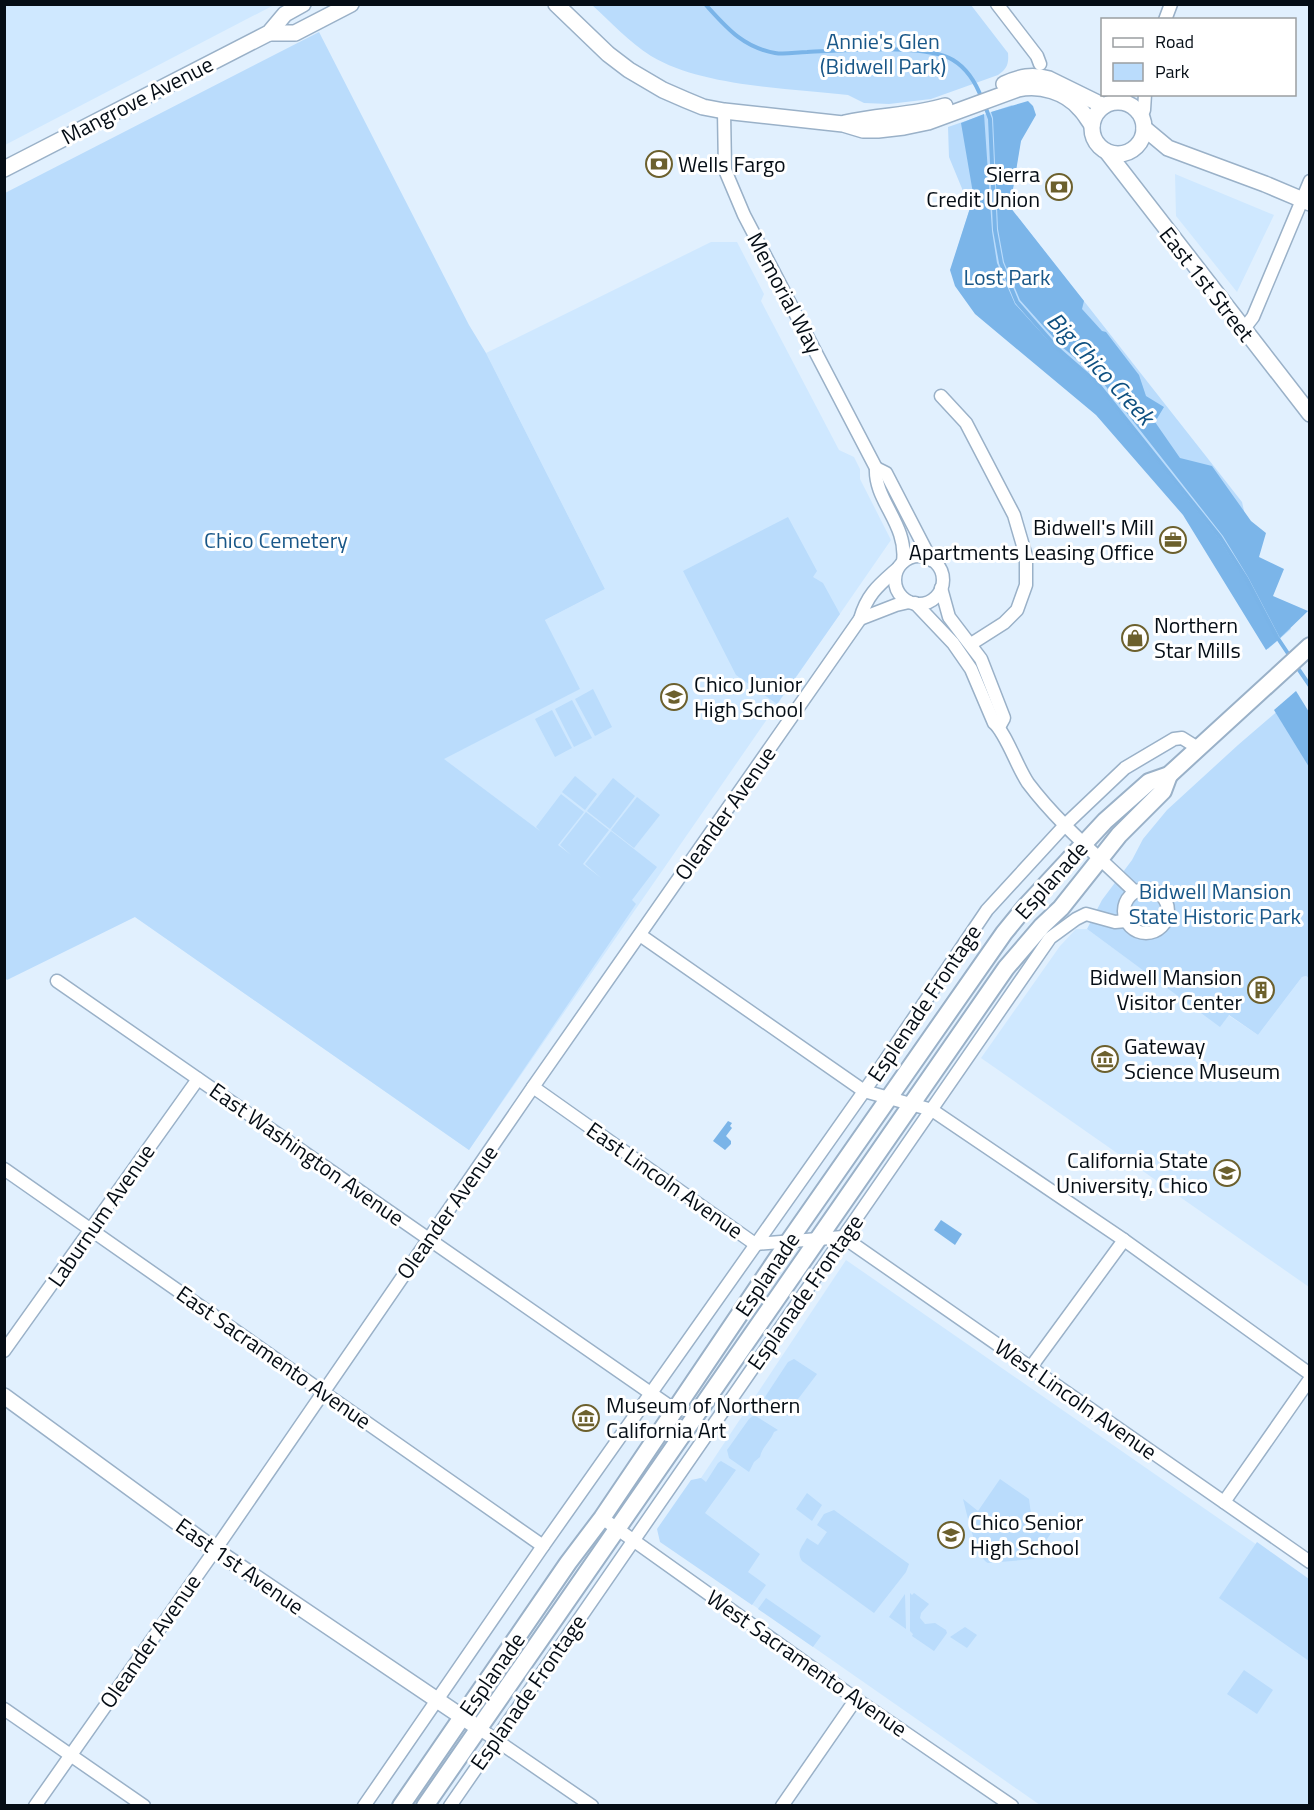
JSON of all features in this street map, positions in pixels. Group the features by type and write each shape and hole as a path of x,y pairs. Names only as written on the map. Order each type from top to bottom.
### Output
{"main road":[{"name":"Esplanade","path":"401,1806 568,1563 602,1518 789,1241 1004,933 1105,821 1149,782 1168,775 1310,646"},
{"name":"Esplanade","path":"425,1806 1006,968 1042,926 1061,908 1119,835 1163,791 1168,775"}],"street":[{"name":"Mangrove Avenue","path":"4,169 269,33 285,14 303,4"},
{"name":"Mangrove Avenue","path":"269,33 295,33 351,4"},
{"path":"556,4 608,54 629,70 663,90 703,107 843,124 863,130 886,129 912,126 1002,89 1022,77 1041,77 1132,106 1142,122 1168,148 1306,201"},
{"path":"997,4 1037,56 1040,64"},
{"path":"1002,89 1031,87 1052,91 1071,100 1092,125"},
{"path":"1116,101 1094,118 1092,125 1095,141 1107,152 1115,154 1132,150 1139,144 1145,96"},
{"name":"Memorial Way","path":"724,111 725,170 736,198 876,468 875,479 903,537 904,552 900,565"},
{"name":"East 1st Street","path":"1107,152 1310,414"},
{"path":"1243,330 1252,316 1306,201 1310,181"},
{"path":"940,396 966,423 1014,515 1026,556 1026,585 1017,610 1004,623 971,644"},
{"name":"Memorial Way","path":"876,468 886,473 931,560"},
{"path":"999,728 1004,718 981,658 949,617 941,588 942,574 939,567 931,560 913,556 900,565 895,578 899,593 953,643 971,669 994,723 999,728 1027,782 1135,892"},
{"name":"Oleander Avenue","path":"35,1806 860,619 865,602 900,565"},
{"path":"860,619 896,605 928,602 941,588"},
{"name":"Esplenade Frontage","path":"864,1091 987,910 1066,824 1125,768 1165,742 1182,738 1198,748"},
{"path":"1149,889 1156,892 1166,902 1167,916 1160,928 1146,933 1133,929 1126,921 1124,916 1126,902 1135,892 1149,889"},
{"name":"Esplanade Frontage","path":"450,1806 1050,938 1086,914 1115,922 1126,921"},
{"path":"640,935 864,1091 932,1110 1124,1240 1310,1376 1224,1502"},
{"name":"East Washington Avenue","path":"57,981 675,1410"},
{"name":"Laburnum Avenue","path":"4,1351 198,1079"},
{"name":"East Lincoln Avenue","path":"533,1087 755,1244 843,1236"},
{"path":"364,1806 543,1546 864,1091"},
{"name":"East Sacramento Avenue","path":"4,1168 543,1546"},
{"name":"West Lincoln Avenue","path":"843,1236 1310,1562"},
{"path":"1031,1367 1124,1240"},
{"name":"East 1st Avenue","path":"4,1396 215,1550 480,1729"},
{"name":"West Sacramento Avenue","path":"602,1518 856,1699 1012,1806"},
{"path":"782,1806 856,1699"},
{"path":"4,1709 144,1806"},
{"path":"480,1729 592,1806"}],"shaded area":[{"path":"5,4 274,4 274,5 5,145"},
{"path":"1028,101 1033,106 1036,115 1021,141 1010,207 1084,301 1082,309 1102,331 1106,332 1139,375 1146,396 1164,407 1155,422 1180,458 1212,466 1251,521 1266,533 1259,557 1284,569 1273,596 1308,611 1280,638 1248,577 1223,536 1100,379 1061,346 1020,300 1004,262 998,229 991,112"},
{"path":"984,114 992,231 997,263 1015,304 1057,350 1096,384 1218,537 1245,579 1278,640 1266,650 1183,515 1096,415 975,314 955,286 950,270 970,208 975,205 961,123"},
{"path":"1175,174 1274,215 1237,292 1176,216"},
{"name":"Chico Junior High School","path":"711,242 737,242 764,294 761,301 839,450 854,457 860,469 860,479 891,540 469,1150 135,917 579,689 545,620 605,589 486,353"},
{"path":"1296,691 1309,712 1309,767 1274,710"},
{"name":"California State University, Chico","path":"1076,929 1087,929 1220,1026 1228,1015 1258,1035 1302,977 1309,978 1309,1287 981,1058 1060,946"},
{"path":"728,1121 732,1123 730,1126 732,1128 726,1136 731,1144 725,1150 713,1141"},
{"path":"941,1220 962,1234 955,1245 934,1230"},
{"name":"Chico Senior High School","path":"846,1260 1309,1581 1309,1805 1040,1805 661,1541 691,1481 701,1478"}],"green space":[{"name":"Annie's Glen (Bidwell Park)","path":"592,5 971,5 1008,53 1008,60 1007,66 998,75 931,99 889,104 864,103 848,95 720,80 672,66 643,50"},
{"name":"Chico Cemetery","path":"319,32 469,325 486,353 605,589 545,620 580,689 444,759 540,831 536,827 561,794 584,812 558,845 571,855 560,845 586,812 609,830 583,864 601,878 585,864 611,831 657,867 632,900 636,904 469,1150 135,917 7,980 5,978 5,193"},
{"name":"Lost Park","path":"1012,105 1024,119 1010,207 1242,502 1255,559 1266,585 1291,629 1268,649 1185,513 1098,413 951,269 970,208 949,157 948,127"},
{"path":"788,517 817,571 813,577 823,583 840,614 777,704 736,675 683,571"},
{"path":"593,689 612,727 595,736 575,699"},
{"path":"572,700 592,738 574,747 555,709"},
{"name":"Bidwell Mansion State Historic Park","path":"1287,703 1309,746 1309,978 1302,977 1258,1035 1229,1015 1220,1027 1087,929 1102,900 1132,860 1143,839 1167,810"},
{"path":"552,710 572,748 555,757 535,719"},
{"path":"575,776 597,794 585,810 562,792"},
{"path":"613,778 635,796 610,829 587,811"},
{"path":"637,797 660,815 634,848 611,830"},
{"path":"794,1359 817,1374 792,1407 788,1416 767,1402 765,1397 788,1362"},
{"path":"754,1415 778,1430 774,1432 749,1472 729,1458 727,1450"},
{"path":"721,1461 736,1470 705,1513 760,1554 748,1572 766,1585 752,1605 660,1542 657,1529 691,1480 701,1478 706,1482"},
{"path":"1000,1479 1029,1499 1031,1514 1053,1530 1034,1559 988,1563 976,1544 963,1499 978,1511"},
{"path":"807,1493 822,1505 812,1521 796,1509"},
{"path":"834,1510 909,1564 906,1572 874,1613 800,1558 800,1550 807,1538 818,1545 827,1532 817,1525 824,1514"},
{"path":"1257,1542 1309,1579 1309,1661 1219,1598"},
{"path":"910,1593 912,1595 914,1593 929,1604 921,1613 920,1618 925,1624 935,1623 946,1630 947,1633 934,1651 912,1636"},
{"path":"905,1594 906,1629 889,1617"},
{"path":"766,1598 821,1636 813,1647 758,1609"},
{"path":"965,1627 977,1635 967,1648 950,1637"},
{"path":"1244,1670 1273,1690 1257,1714 1227,1694"}],"waterway":[{"name":"Big Chico Creek","path":"705,4 744,41 775,53 883,49 924,51 940,55 953,60 967,72 982,99"},
{"name":"Big Chico Creek","path":"985,106 990,119 995,230 1001,263 1017,302 1058,349 1097,383 1220,537 1291,658"},
{"name":"Big Chico Creek","path":"1295,664 1310,686"}],"place":[{"name":"Wells Fargo","path":"659,164"},
{"name":"Sierra Credit Union","path":"1059,187"},
{"name":"Bidwell's Mill Apartments Leasing Office","path":"1173,540"},
{"name":"Northern Star Mills","path":"1135,638"},
{"name":"Chico Junior High School","path":"674,697"},
{"name":"Bidwell Mansion Visitor Center","path":"1261,990"},
{"name":"Gateway Science Museum","path":"1105,1059"},
{"name":"California State University, Chico","path":"1227,1173"},
{"name":"Museum of Northern California Art","path":"586,1418"},
{"name":"Chico Senior High School","path":"951,1535"}]}
